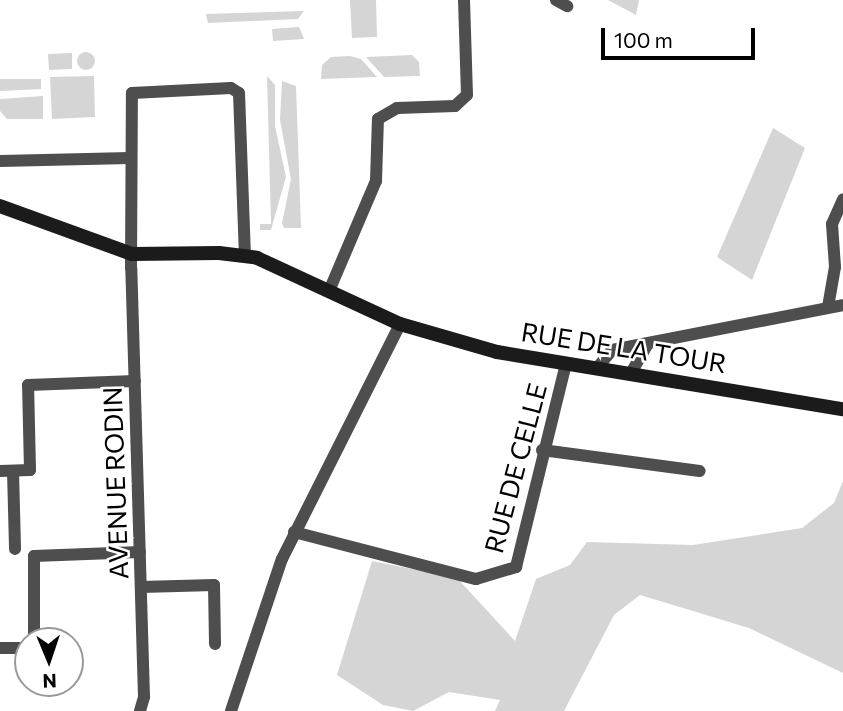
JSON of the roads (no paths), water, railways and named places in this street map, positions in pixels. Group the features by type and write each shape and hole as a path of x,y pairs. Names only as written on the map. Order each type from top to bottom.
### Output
{"street":[{"path":"329,291 376,181 379,119 397,108 455,106 464,100 467,89 464,0"},
{"name":"AVENUE RODIN","path":"140,711 144,698 130,158 132,93 237,90 245,255"},
{"path":"0,162 130,158"},
{"path":"828,307 835,267 832,224 843,199"},
{"path":"0,206 132,254 245,255"},
{"name":"RUE DE LA TOUR","path":"245,255 400,324 497,352 843,409"},
{"path":"597,368 612,351 843,305"},
{"path":"231,711 273,581 294,532 400,324"},
{"path":"631,373 647,345"},
{"name":"RUE DE CELLE","path":"294,532 484,580 516,567 520,559 542,450 566,363"},
{"path":"15,549 6,471 30,470 28,385 135,381"},
{"path":"542,450 700,471"},
{"path":"34,627 34,556 140,552"},
{"path":"141,587 214,585 215,644"}]}
